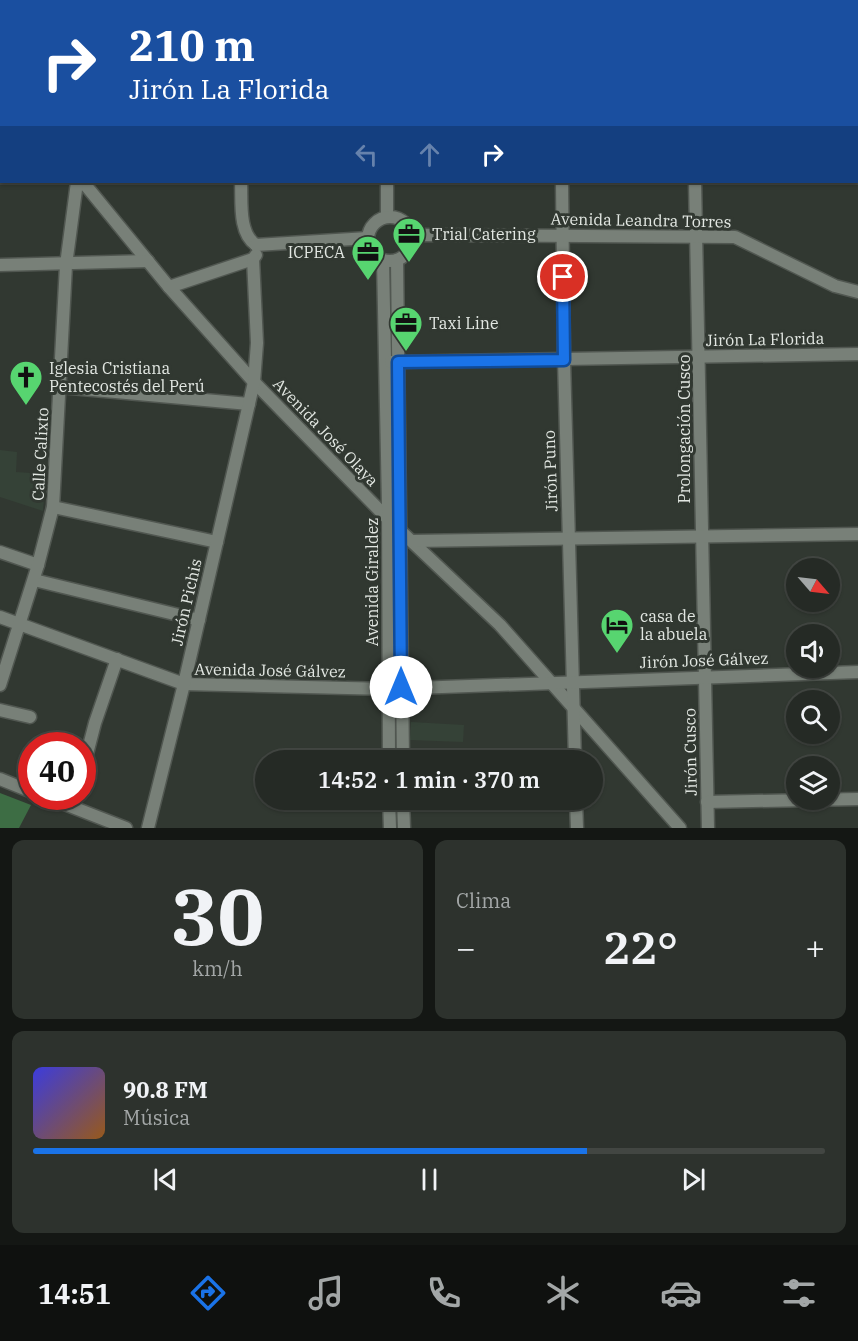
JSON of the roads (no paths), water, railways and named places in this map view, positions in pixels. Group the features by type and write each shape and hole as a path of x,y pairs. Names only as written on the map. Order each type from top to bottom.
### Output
{"street":[{"name":"Calle Calixto","path":"0,685 34,580 53,507 66,265 77,183"},
{"name":"Avenida José Olaya","path":"84,183 169,287 254,382 388,519 500,625 680,828"},
{"path":"239,183 245,232 256,245 368,238"},
{"path":"387,183 387,213 373,225 368,238 372,252 383,260 397,260 408,251 412,235 402,221 387,213"},
{"name":"Jirón Puno","path":"562,183 564,360 575,750"},
{"name":"Prolongación Cusco","path":"695,183 705,676"},
{"name":"Avenida Leandra Torres","path":"412,235 696,235 743,240 835,286 858,292"},
{"name":"Jirón Pichis","path":"148,828 254,382 257,343 253,259 256,255 256,245"},
{"path":"169,287 253,259"},
{"name":"Avenida Giraldez","path":"383,260 392,362 400,529 403,750"},
{"name":"Avenida Giraldez","path":"389,750 388,519 397,260"},
{"path":"0,265 148,261"},
{"name":"Jirón La Florida","path":"392,362 858,354"},
{"path":"60,387 249,404"},
{"path":"53,507 217,542"},
{"path":"412,542 858,534"},
{"path":"0,552 38,565"},
{"path":"34,580 199,620"},
{"name":"Avenida José Gálvez","path":"0,617 184,684 388,689 550,682"},
{"path":"93,732 117,659"},
{"name":"Jirón José Gálvez","path":"550,682 858,672"},
{"name":"Jirón Cusco","path":"705,676 708,828"},
{"path":"0,710 30,717"},
{"path":"0,779 18,786"},
{"path":"708,802 858,799"},
{"path":"91,810 126,828"},
{"path":"389,810 390,828"},
{"path":"403,810 404,828"},
{"path":"576,810 577,828"}],"place":[{"name":"Trial Catering","path":"409,263"},
{"name":"ICPECA","path":"368,281"},
{"name":"Taxi Line","path":"406,352"},
{"name":"Iglesia Cristiana Pentecostés del Perú","path":"26,406"},
{"name":"casa de la abuela","path":"617,654"}]}
